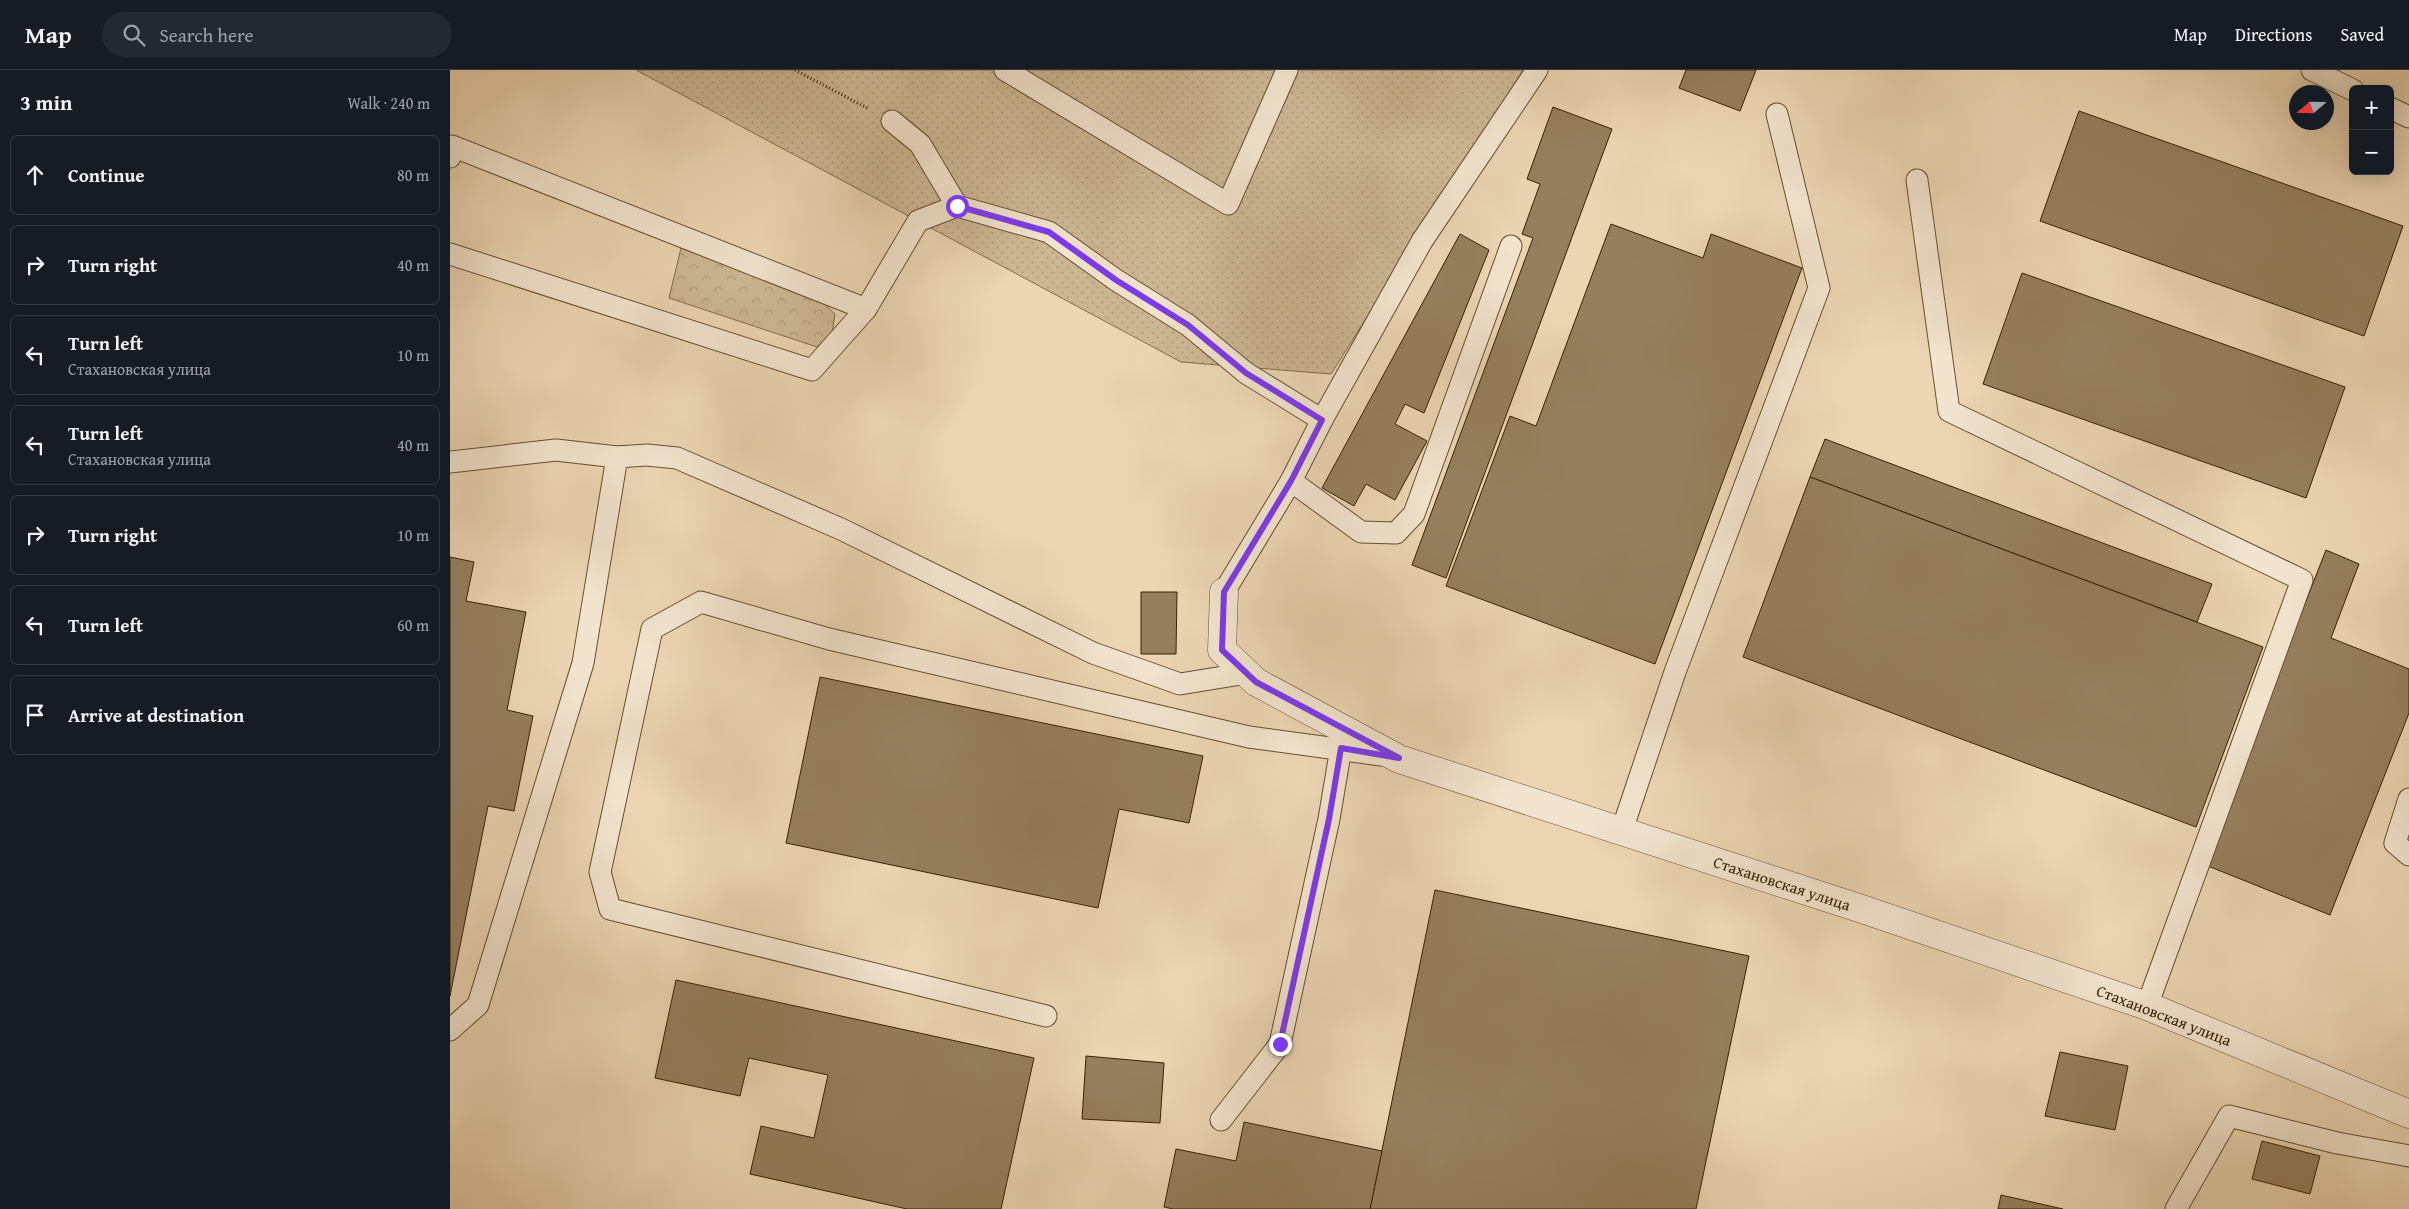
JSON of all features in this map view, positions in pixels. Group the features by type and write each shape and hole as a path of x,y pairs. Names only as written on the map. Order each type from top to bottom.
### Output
{"street":[{"name":"Стахановская улица","path":"1224,592 1222,650 1256,682 1399,758 1622,830 2147,1006 2409,1114"}],"lane":[{"path":"1005,70 1228,204 1287,70"},
{"path":"1224,592 1291,481 1322,420 1422,241 1537,70"},
{"path":"2312,70 2349,88"},
{"path":"2394,110 2409,117"},
{"path":"1622,830 1675,672 1819,288 1777,114"},
{"path":"892,121 920,144 957,206"},
{"path":"450,157 452,146 866,309"},
{"path":"1917,180 1949,411 2302,580 2147,1006"},
{"path":"450,254 812,370 866,309 918,221 957,206 1049,232 1116,280 1188,325 1246,373 1322,420"},
{"path":"1291,481 1361,532 1396,533 1414,514 1512,246"},
{"path":"450,462 556,450 617,458 648,454 677,458 841,529 1093,653 1180,684 1247,673"},
{"path":"450,1030 478,1005 583,663 617,458"},
{"path":"1046,1016 610,910 600,872 652,630 701,602 829,639 1249,737 1341,748 1399,758"},
{"path":"1221,1120 1280,1044 1329,819 1341,748"},
{"path":"2409,799 2394,843 2409,855"},
{"path":"2176,1209 2229,1116 2337,1143 2409,1156"}],"path":[{"path":"795,70 892,121"}],"green space":[{"path":"636,70 1523,70 1331,374 1181,362"},
{"path":"681,248 820,300 835,314 832,333 817,347 669,298"}],"building":[{"path":"1686,70 1756,70 1740,111 1679,88"},
{"path":"1553,107 1612,129 1446,578 1412,565 1533,238 1522,234 1540,184 1527,179"},
{"path":"2079,111 2403,226 2364,336 2040,221"},
{"path":"1611,224 1703,258 1711,234 1802,268 1655,664 1446,586 1510,416 1536,426"},
{"path":"1460,234 1489,250 1424,413 1405,404 1395,424 1427,441 1395,500 1366,484 1354,506 1322,488"},
{"path":"2022,273 2345,387 2306,498 1983,384"},
{"path":"1825,439 2212,584 2197,622 1810,477"},
{"path":"1810,477 2263,647 2196,827 1743,657"},
{"path":"2326,550 2359,564 2331,638 2409,669 2409,713 2330,915 2203,864"},
{"path":"450,557 474,562 466,601 526,612 507,710 533,716 514,811 488,806 450,996"},
{"path":"1141,592 1177,592 1176,654 1141,654"},
{"path":"820,677 1203,756 1189,823 1119,809 1098,908 786,843"},
{"path":"1435,890 1749,956 1696,1209 1370,1209"},
{"path":"676,980 1034,1058 1001,1209 907,1209 750,1174 761,1126 814,1138 828,1075 749,1058 740,1096 655,1078"},
{"path":"2060,1052 2128,1066 2115,1130 2045,1116"},
{"path":"1086,1056 1164,1063 1160,1123 1082,1119"},
{"path":"1244,1122 1382,1151 1370,1209 1173,1209 1164,1207 1176,1149 1236,1161"},
{"path":"2262,1141 2320,1156 2310,1194 2252,1179"},
{"path":"2001,1195 2063,1209 1998,1209"}],"route":[{"path":"957,206 1049,232 1116,280 1188,325 1246,373 1322,420 1291,481 1224,592 1222,650 1256,682 1399,758 1341,748 1329,819 1280,1044"}]}
